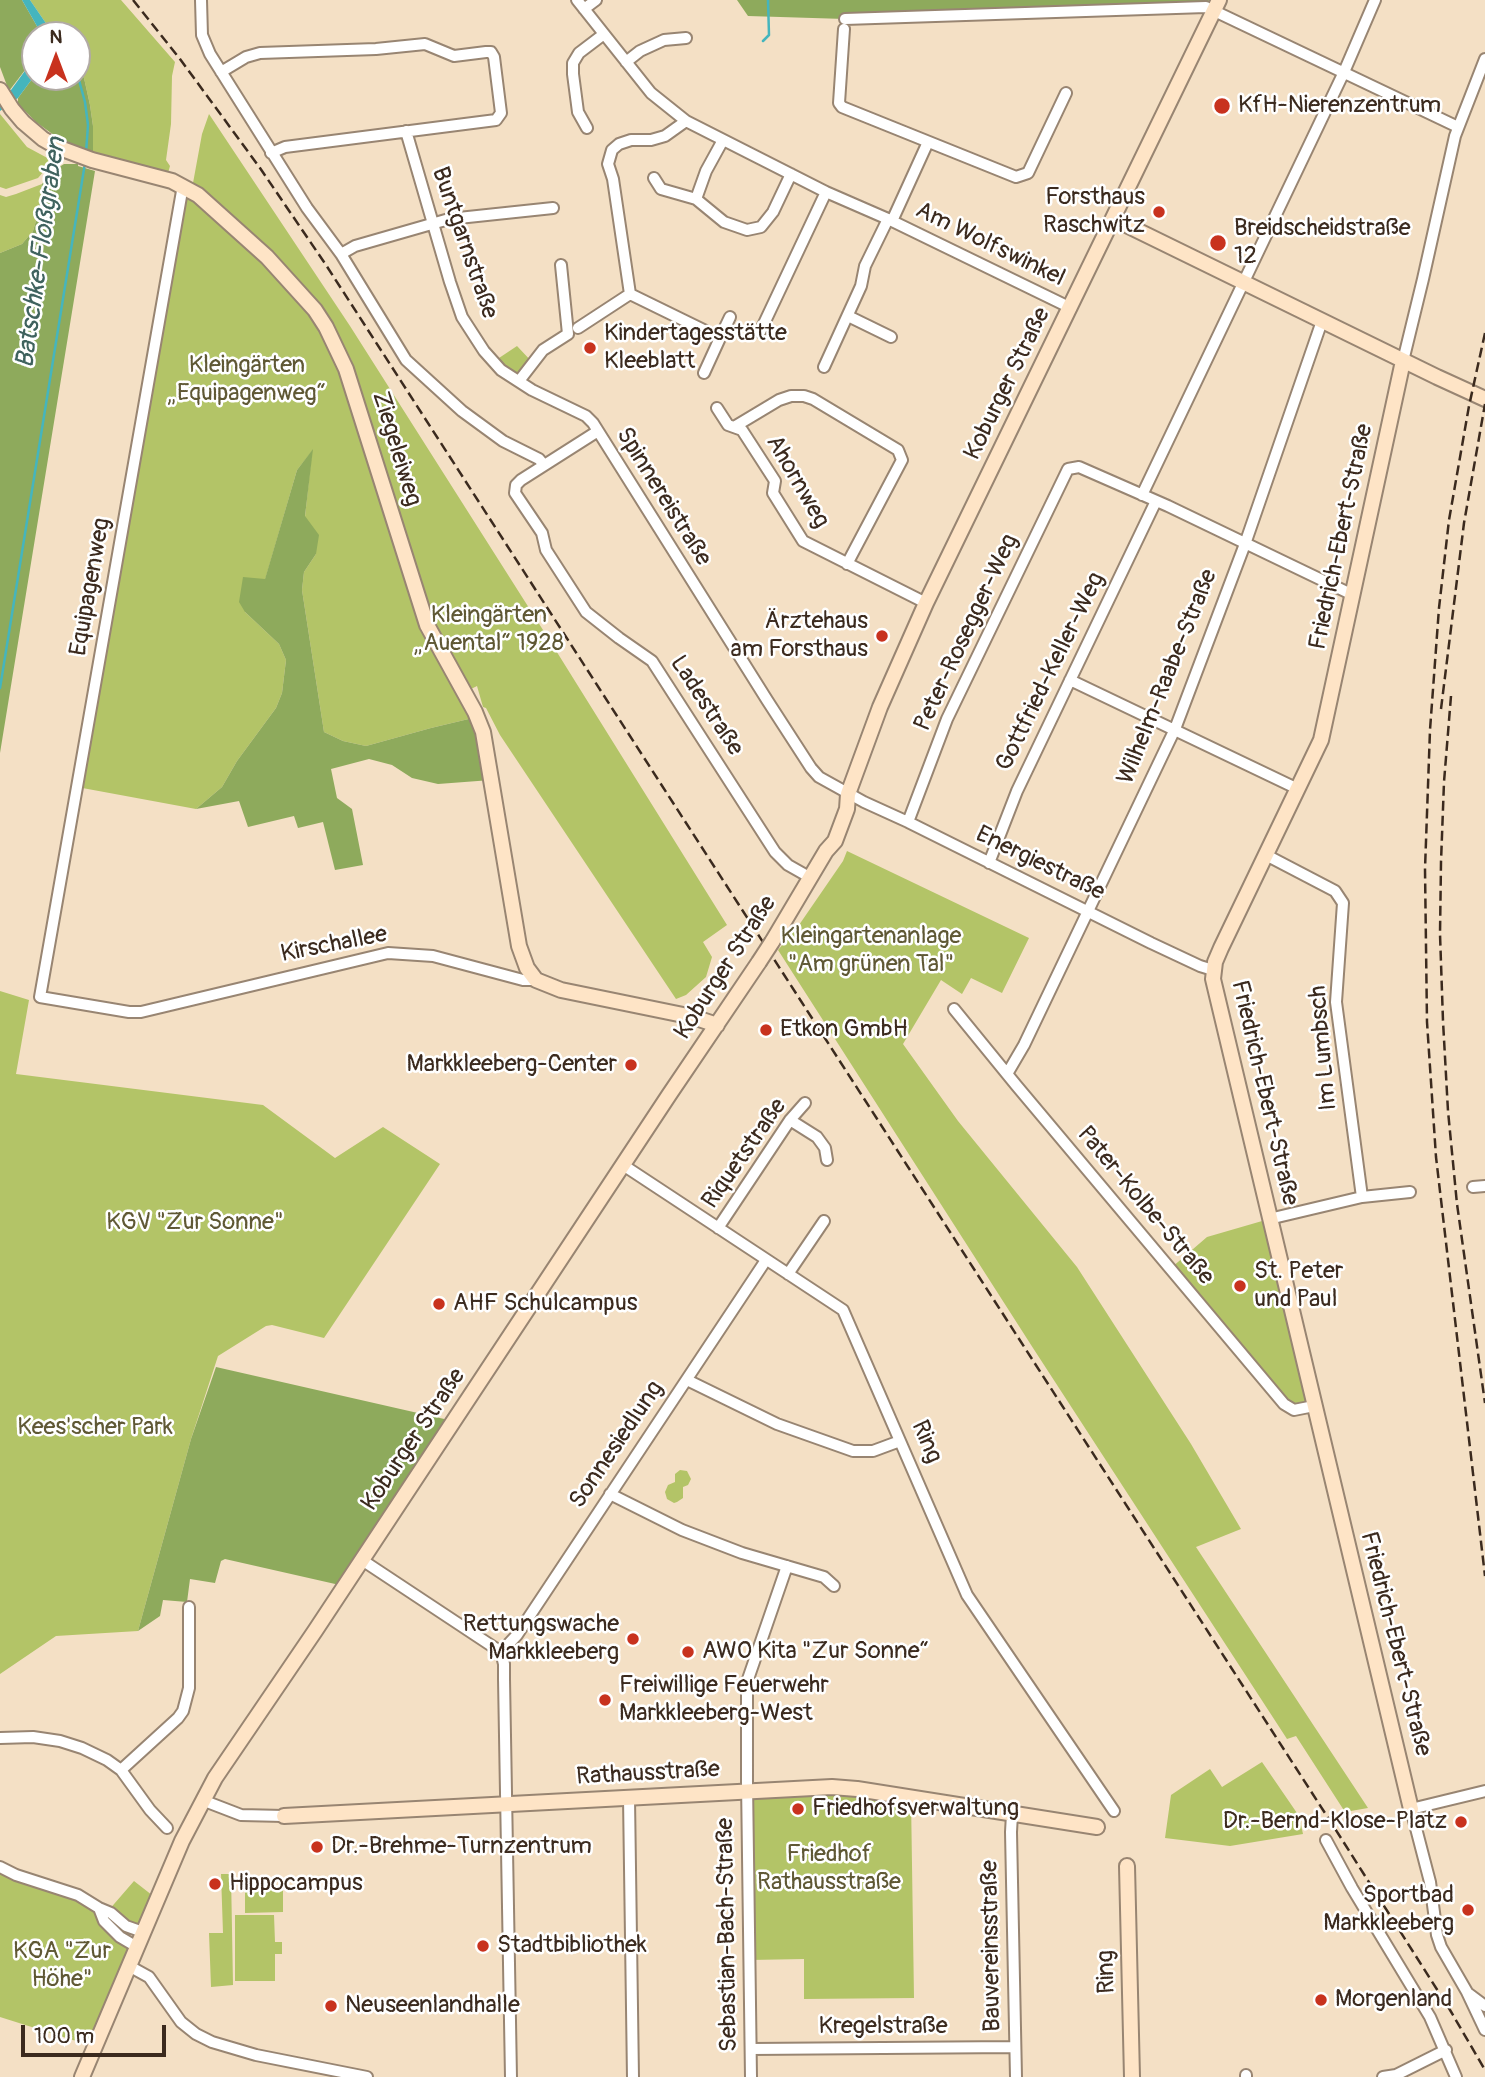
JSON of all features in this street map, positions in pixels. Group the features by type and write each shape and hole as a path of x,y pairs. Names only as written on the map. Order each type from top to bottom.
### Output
{"main road":[{"name":"Koburger Straße","path":"82,2077 202,1800 759,962 826,851 826,840 839,806 848,794 880,706 926,603 1216,5"},
{"name":"Ziegeleiweg","path":"1,93 12,110 31,130 57,147 86,158 172,181 198,195 246,237 301,293 326,327 346,369 427,625 475,712 483,732 519,946 527,968 536,980"},
{"path":"1114,219 1485,399"},
{"name":"Friedrich-Ebert-Straße","path":"1403,361 1324,729 1318,747 1218,953 1213,970 1213,986 1411,1809"},
{"name":"Kirschallee","path":"536,980 574,994 693,1017 717,1025"},
{"name":"Rathausstraße","path":"284,1816 832,1787 1097,1828"},
{"name":"Ring","path":"1127,1866 1132,2077"}],"street":[{"path":"201,0 202,35 210,54 307,208 341,254 406,360 462,411 503,441 539,459 544,465"},
{"name":"Am Wolfswinkel","path":"577,0 651,93 686,121 826,192 1071,308"},
{"path":"584,9 596,0"},
{"path":"1353,595 1142,495 1344,72 1375,0"},
{"path":"1066,93 1028,173 1016,177 842,107 839,103 845,24 1216,5 1344,72 1458,127"},
{"path":"587,128 578,112 573,63 579,53 604,34"},
{"path":"626,62 640,51 664,40 686,38"},
{"path":"221,72 246,57 260,53 376,49 425,44 454,55 486,51 491,52 494,57 501,113 496,120 285,147 271,152"},
{"path":"1403,361 1458,127 1485,59"},
{"path":"630,294 613,179 608,164 612,150 631,140 651,140 665,136 686,121"},
{"name":"Buntgarnstraße","path":"406,131 462,317 484,351 501,370 586,416 598,431"},
{"path":"696,199 706,171 723,140"},
{"name":"Am Wolfswinkel","path":"890,220 928,142"},
{"path":"654,178 661,189 696,199 724,222 747,230 761,227 773,212 791,174"},
{"name":"Equipagenweg","path":"40,997 182,191 186,187"},
{"path":"760,332 826,192"},
{"path":"341,254 355,246 433,222 554,208"},
{"path":"824,367 861,286 865,267 890,220"},
{"path":"519,381 542,350 568,334 561,265"},
{"path":"578,328 630,294"},
{"path":"630,294 720,338"},
{"path":"848,316 891,337"},
{"path":"704,373 730,317"},
{"name":"Wilhelm-Raabe-Straße","path":"1007,1074 1024,1045 1175,729 1245,544 1322,321"},
{"path":"734,427 779,400 804,396 813,398 898,450 902,460 847,564"},
{"name":"Ahornweg","path":"717,408 728,425 742,429 775,481 773,493 803,541 926,603"},
{"name":"Spinnereistraße","path":"544,465 598,431 807,762 820,777 848,794"},
{"name":"Ladestraße","path":"544,465 521,480 516,485 515,493 542,533 546,550 586,612 652,661 775,852 788,865 811,878"},
{"name":"Peter-Rosegger-Weg","path":"908,821 947,719 1068,469 1079,467 1142,495"},
{"name":"Gottfried-Keller-Weg","path":"989,863 1017,791 1156,501"},
{"path":"1070,680 1298,789"},
{"name":"Energiestraße","path":"848,794 908,821 1151,943 1213,970"},
{"name":"Im Lumbsch","path":"1266,855 1335,891 1343,903 1336,1002 1362,1198"},
{"name":"Kirschallee","path":"40,997 141,1012 388,953 433,956 523,980 536,980"},
{"name":"Pater-Kolbe-Straße","path":"954,1009 1286,1406 1294,1410 1314,1406"},
{"name":"Riquetstraße","path":"718,1228 790,1120 805,1103"},
{"path":"790,1120 817,1137 825,1148 827,1160"},
{"name":"Ring","path":"623,1165 843,1310 967,1595 1114,1811"},
{"path":"1269,1219 1362,1198 1410,1192"},
{"path":"788,1274 824,1220"},
{"name":"Sonnesiedlung","path":"501,1652 517,1635 766,1260"},
{"path":"687,1380 777,1424 853,1451 873,1451 900,1441"},
{"path":"610,1494 682,1530 742,1553 824,1577 834,1586"},
{"path":"362,1560 501,1652 504,1664 512,2077"},
{"name":"Sebastian-Bach-Straße","path":"751,2077 746,1711 748,1675 766,1631 787,1566"},
{"path":"121,1770 183,1711 188,1688 188,1607"},
{"path":"0,1738 33,1737 60,1741 107,1760 121,1770 150,1810 167,1828"},
{"path":"1485,1791 1411,1809 1430,1882 1441,1947 1485,2030"},
{"path":"629,1798 633,2077"},
{"name":"Rathausstraße","path":"202,1800 241,1815 284,1816"},
{"name":"Bauvereinsstraße","path":"1012,1814 1016,2077"},
{"path":"1326,1839 1379,1934 1430,2017 1456,2077"},
{"path":"0,1867 16,1875 78,1895 111,1913 126,1926 143,1932"},
{"path":"99,1908 104,1920 120,1937 137,1948"},
{"path":"129,1966 149,1977 181,2022 212,2042 256,2055 367,2077"},
{"path":"1467,1993 1485,2006"},
{"name":"Kregelstraße","path":"751,2049 1015,2047"},
{"path":"1383,2077 1395,2075 1446,2050"}],"green space":[{"path":"0,0 22,0 34,21 21,21 21,75 9,91 0,67"},
{"path":"30,0 121,0 175,62 166,160 170,166 168,173 93,153 93,126 87,91 91,91 91,21 44,21"},
{"path":"737,0 1209,0 1206,7 845,19 748,16"},
{"path":"23,91 87,91 93,126 93,153 81,150 36,122 18,104 18,98"},
{"path":"0,114 27,147 53,161 38,178 6,189 0,187"},
{"name":"Kleingärten „Auental“ 1928","path":"209,114 350,326 727,925 703,942 712,957 706,977 686,995 676,999 500,735 483,707 477,686 471,689 440,640 422,591 351,359 308,290 278,258 193,183 202,134"},
{"path":"64,164 78,164 95,171 0,753 0,253 22,244 33,231 42,184 53,171"},
{"path":"42,184 33,231 22,244 0,253 0,195 6,197"},
{"name":"Kleingärten „Equipagenweg“","path":"182,191 198,195 326,327 427,625 477,717 366,746 343,741 324,732 302,590 304,572 316,554 305,517 312,451 297,470 265,580 245,612 279,644 286,660 282,693 276,708 237,761 222,787 196,809 77,787"},
{"path":"517,346 533,363 519,381 493,362"},
{"path":"313,449 305,516 319,535 316,554 304,572 302,590 324,732 343,741 366,746 477,717 491,780 438,784 412,778 392,765 369,759 331,769 337,798 352,809 363,865 335,870 323,822 298,828 294,816 248,827 239,801 196,809 222,787 237,761 276,708 282,693 286,660 279,644 245,612 239,602 243,577 265,579 297,470"},
{"name":"Kleingartenanlage \"Am grünen Tal\"","path":"847,851 1029,938 1002,993 971,978 962,994 941,980 903,1044 958,1121 1077,1267 1191,1444 1241,1529 1196,1547 1368,1808 1345,1812 1296,1736 1287,1739 778,950 799,925"},
{"name":"KGV \"Zur Sonne\"","path":"0,991 29,1000 16,1074 263,1105 335,1158 383,1127 440,1164 324,1338 272,1325 266,1326 218,1356 191,1439 138,1631 56,1636 0,1674"},
{"path":"1269,1219 1314,1406 1296,1410 1171,1268 1207,1237"},
{"path":"216,1367 453,1421 344,1586 225,1559 221,1561 215,1583 190,1579 187,1602 163,1600 160,1616 138,1631 191,1439"},
{"path":"680,1470 687,1471 691,1479 688,1485 683,1487 683,1498 674,1503 667,1499 665,1492 668,1485 675,1482 675,1474"},
{"path":"1262,1762 1299,1816 1303,1834 1230,1846 1165,1838 1171,1795 1210,1769 1222,1787"},
{"name":"Friedhof Rathausstraße","path":"832,1787 911,1798 914,1998 804,1999 804,1959 750,1960 747,1791"},
{"name":"KGA \"Zur Höhe\"","path":"0,1867 78,1895 137,1947 95,2047 0,2017"},
{"path":"221,1874 231,1874 233,1985 211,1987 209,1933 223,1933"},
{"path":"134,1881 157,1899 143,1932 108,1911"},
{"path":"283,1887 283,1912 245,1913 245,1888"},
{"path":"235,1915 274,1915 275,1942 282,1942 282,1954 275,1954 275,1981 235,1981"}],"water":[{"path":"22,0 30,0 44,21 34,21"},
{"path":"21,76 21,91 23,91 0,111 0,101"}],"waterway":[{"path":"763,41 769,35 768,0"},
{"name":"Batschke‐Floßgraben","path":"82,91 88,125 86,153"},
{"name":"Batschke‐Floßgraben","path":"0,688 85,163"}],"railway":[{"path":"133,0 260,168 326,265 1334,1827 1485,2070"},
{"path":"1485,333 1449,520 1439,608 1430,730 1425,869 1427,1022 1436,1157 1485,1576"},
{"path":"1441,709 1464,523 1485,404"},
{"path":"1451,696 1441,862 1443,1021 1457,1204 1485,1403"}],"place":[{"name":"KfH-Nierenzentrum","path":"1222,106"},
{"name":"Forsthaus Raschwitz","path":"1159,212"},
{"name":"Breidscheidstraße 12","path":"1218,243"},
{"name":"Kindertagesstätte Kleeblatt","path":"590,348"},
{"name":"Ärztehaus am Forsthaus","path":"882,636"},
{"name":"Etkon GmbH","path":"766,1030"},
{"name":"Markkleeberg-Center","path":"631,1065"},
{"name":"St. Peter und Paul","path":"1240,1286"},
{"name":"AHF Schulcampus","path":"439,1304"},
{"name":"Rettungswache Markkleeberg","path":"633,1639"},
{"name":"AWO Kita \"Zur Sonne“","path":"688,1652"},
{"name":"Freiwillige Feuerwehr Markkleeberg-West","path":"605,1700"},
{"name":"Friedhofsverwaltung","path":"798,1809"},
{"name":"Dr.-Bernd-Klose-Platz","path":"1461,1822"},
{"name":"Dr.-Brehme-Turnzentrum","path":"317,1847"},
{"name":"Hippocampus","path":"215,1884"},
{"name":"Sportbad Markkleeberg","path":"1468,1910"},
{"name":"Stadtbibliothek","path":"483,1946"},
{"name":"Morgenland","path":"1321,2000"},
{"name":"Neuseenlandhalle","path":"331,2006"}],"park label":[{"name":"Kees'scher Park","path":"95,1428"}]}
